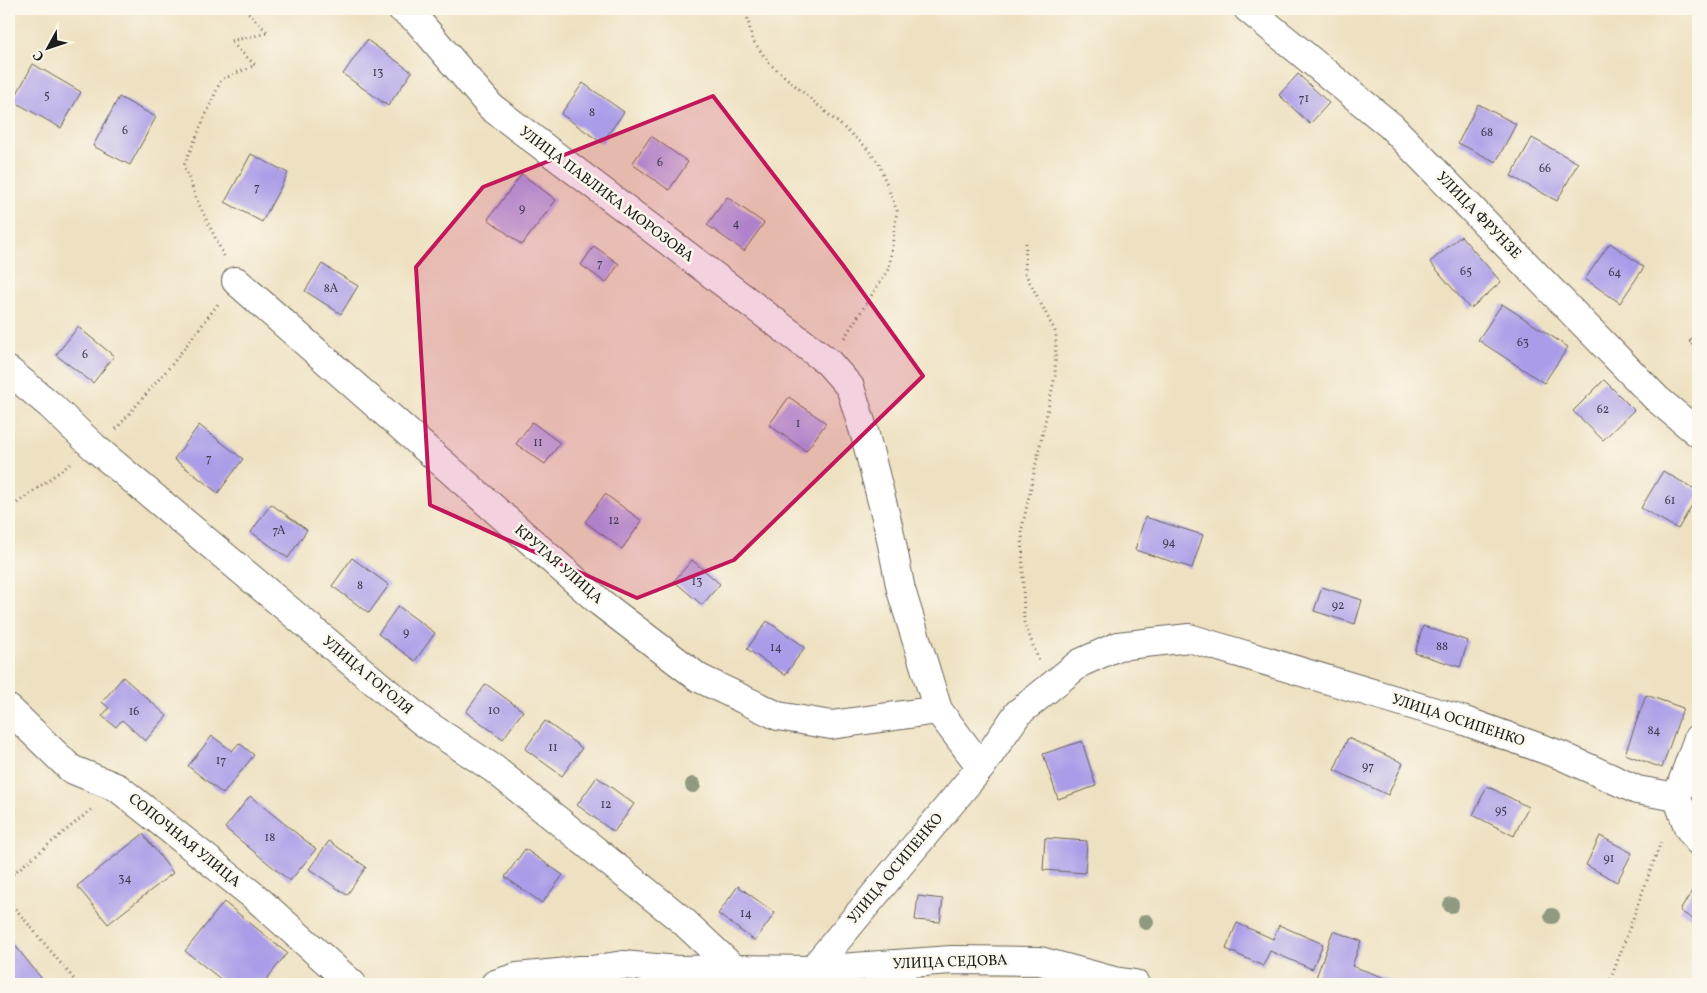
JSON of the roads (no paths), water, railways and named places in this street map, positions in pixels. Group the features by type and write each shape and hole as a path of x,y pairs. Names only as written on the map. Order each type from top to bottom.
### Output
{"street":[{"name":"УЛИЦА ПАВЛИКА МОРОЗОВА","path":"402,9 417,20 491,108 828,362 850,388 865,435 889,529 901,590 938,710 981,767"},
{"name":"УЛИЦА ФРУНЗЕ","path":"1248,9 1391,126 1656,399 1698,433"},
{"name":"КРУТАЯ УЛИЦА","path":"236,280 600,603 699,678 778,716 831,725 938,710"},
{"name":"УЛИЦА ГОГОЛЯ","path":"9,371 50,405 94,447 423,722 494,769 683,921 734,969"},
{"name":"УЛИЦА ОСИПЕНКО","path":"812,970 981,767 1018,713 1080,662 1118,646 1189,638 1462,720 1560,755 1637,790 1677,797"},
{"name":"СОПОЧНАЯ УЛИЦА","path":"9,709 71,769 118,788 255,897 352,984"},
{"path":"1698,738 1677,797 1688,827 1698,841"},
{"name":"УЛИЦА СЕДОВА","path":"495,984 517,976 592,970 623,965 677,970 812,970 950,960 1040,961 1114,981 1135,984"}]}
